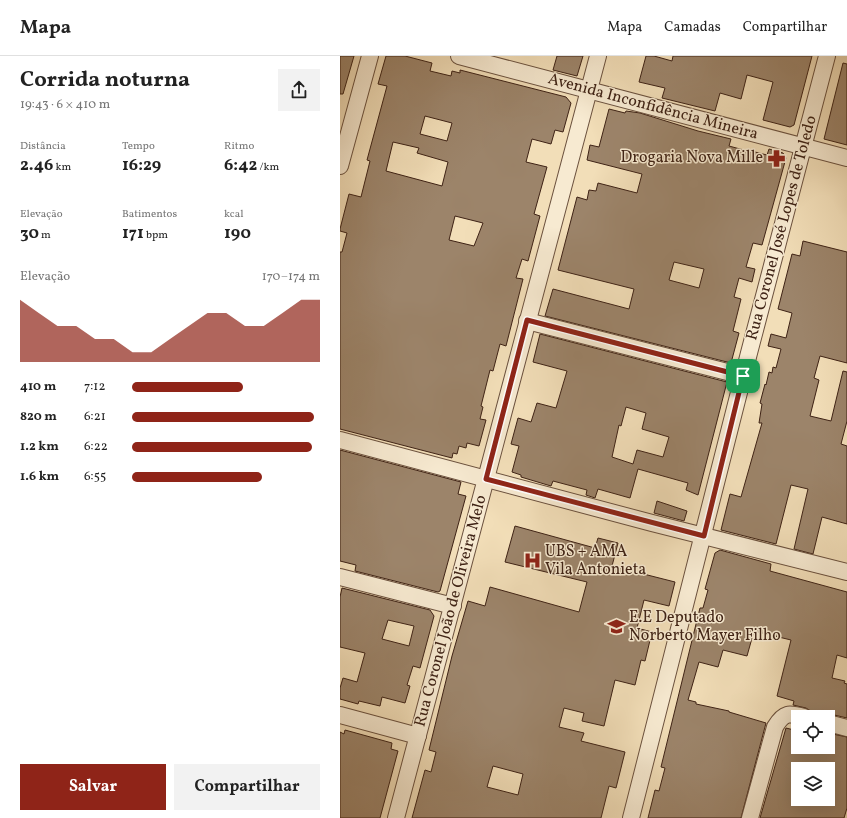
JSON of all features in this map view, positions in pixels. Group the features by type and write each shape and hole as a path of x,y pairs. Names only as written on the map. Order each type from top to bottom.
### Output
{"street":[{"path":"340,164 370,56"},
{"name":"Avenida Inconfidência Mineira","path":"459,56 847,158"},
{"name":"Rua Coronel João de Oliveira Melo","path":"396,818 598,56"},
{"name":"Rua Coronel José Lopes de Toledo","path":"631,818 704,536 743,376 828,56"},
{"path":"527,320 743,376"},
{"path":"340,440 847,572"},
{"path":"340,577 453,606"},
{"path":"750,818 775,727 780,719 786,715 791,714"},
{"path":"340,715 418,736"},
{"path":"835,725 847,728"}],"building":[{"path":"340,56 354,56 343,94 340,94"},
{"path":"386,56 405,56 432,63 430,71 451,76 452,71 460,73 460,70 566,97 571,103 563,132 555,130 551,144 532,139 526,162 547,167 534,214 540,216 528,261 522,259 516,278 523,279 506,346 500,344 493,371 490,370 481,406 483,407 480,419 486,420 479,446 467,443 466,448 459,446 457,454 453,453 452,458 340,429 340,252 342,252 347,233 340,231 340,229 349,194 361,197 370,161 367,160 387,86 378,84","holes":["425,116 452,123 447,141 420,134","393,142 419,148 417,153 448,162 442,186 386,171","455,216 483,223 474,246 449,240"]},
{"path":"557,56 583,56 577,76 553,70"},
{"path":"646,56 654,56 672,61 673,56 812,56 794,125 790,127 763,120 773,82 747,75 741,99 720,93 715,111 662,98 665,88 639,82"},
{"path":"843,63 847,64 847,145 824,139"},
{"path":"609,109 625,113 626,111 640,113 698,131 731,139 729,146 751,152 767,155 769,149 783,153 786,158 762,245 753,243 746,267 755,269 752,282 739,278 734,297 741,299 733,331 739,333 731,363 545,316 553,289 629,309 634,289 558,270 577,197 587,200 589,190 596,191 598,183 637,193 642,174 587,160 590,145 599,147","holes":["674,262 704,269 699,288 669,280"]},
{"path":"803,241 847,252 847,363 820,356 814,378 819,380 810,416 831,421 843,371 847,372 847,421 841,444 847,446 847,524 822,517 813,554 794,549 808,489 791,485 776,544 721,530 730,494 741,497 762,423 759,423 762,404 760,403 769,372 772,373 773,367 776,368 781,349 768,346 771,334 786,338 792,313 778,309 792,254 800,256"},
{"path":"540,334 727,382 698,495 686,490 688,483 638,469 630,498 598,489 595,498 586,495 587,490 553,481 551,486 521,477 521,475 512,472 519,446 511,444 518,418 531,422 537,403 556,408 567,371 533,362","holes":["626,407 646,413 642,429 669,437 663,457 637,450 633,464 612,457 619,425 621,426"]},
{"path":"340,450 461,482 458,494 466,496 440,591 438,592 355,571 356,565 340,561"},
{"path":"657,501 687,511 684,521 654,513"},
{"path":"515,526 595,548 598,538 618,543 612,566 675,582 669,606 644,600 637,628 652,632 645,661 641,660 635,685 615,680 604,726 582,721 584,713 564,708 559,727 584,733 581,741 625,752 616,788 609,786 601,818 412,818 425,770 431,772 436,752 429,750 452,656 468,601 485,606 490,587 579,612 587,582 505,562","holes":["493,766 523,774 518,795 487,787"]},
{"path":"720,550 771,564 770,571 847,592 847,658 837,655 832,678 845,681 844,683 847,684 847,718 835,715 835,710 809,710 793,705 794,701 777,696 791,640 754,631 747,656 723,650 718,667 699,662 688,700 696,702 696,704 729,711 766,723 741,818 648,818 655,790 659,791 665,768 661,767 700,608 703,608 708,590 705,589 715,553"},
{"path":"342,588 430,610 434,616 420,668 413,666 407,685 410,686 405,703 382,697 380,706 359,701 358,704 340,699 340,688 343,678 357,682 365,653 340,647 340,597","holes":["388,620 414,626 409,646 382,639"]},
{"path":"786,728 791,729 791,754 835,754 835,734 847,737 847,808 844,818 760,818"},
{"path":"345,730 392,743 391,749 398,751 380,818 340,818 340,732 344,734"}],"place":[{"name":"Drogaria Nova Mille","path":"776,158"},
{"name":"UBS + AMA Vila Antonieta","path":"532,561"},
{"name":"E.E Deputado Norberto Mayer Filho","path":"616,627"}],"route":[{"path":"527,320 666,357 671,356 743,376 704,536 486,479 527,320"}]}
